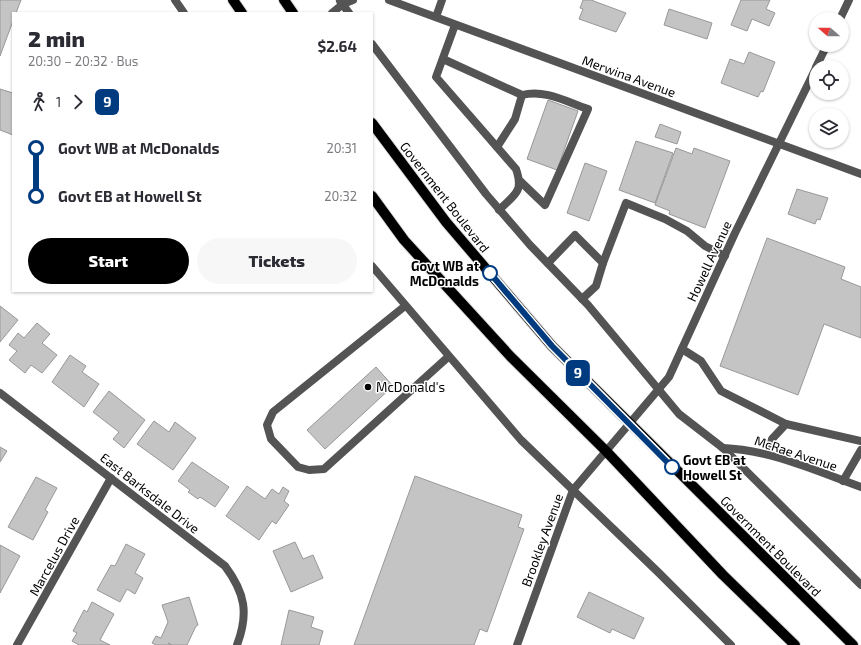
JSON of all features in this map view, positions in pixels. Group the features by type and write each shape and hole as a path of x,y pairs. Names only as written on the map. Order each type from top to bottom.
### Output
{"main road":[{"path":"233,0 241,12"},
{"path":"284,0 292,12"},
{"name":"Government Boulevard","path":"373,124 446,222 542,334 629,424 853,645"},
{"path":"373,197 404,240 510,356 606,451 723,575 795,645"}],"street":[{"path":"175,0 183,12"},
{"path":"333,12 341,2 353,0"},
{"name":"Merwina Avenue","path":"389,0 861,174"},
{"path":"436,18 442,0"},
{"path":"843,12 849,0"},
{"path":"341,2 348,12"},
{"path":"443,59 522,96 532,93 544,93 588,109 545,205 520,181 516,169 436,77 455,25"},
{"path":"373,45 499,210 582,299 659,389 678,414 723,448 861,585"},
{"name":"Howell Avenue","path":"606,451 669,377 725,256 809,82"},
{"path":"497,147 515,119 522,96"},
{"path":"499,210 517,193 520,181"},
{"path":"582,299 596,286 603,263 626,203 665,219 687,231 705,246 725,256"},
{"path":"548,263 575,235 603,263"},
{"path":"373,267 448,357 521,440 731,645"},
{"path":"405,306 273,412 267,425 271,439 298,467 309,470 324,469 448,357"},
{"path":"682,349 700,361 721,391 786,424 861,441"},
{"name":"East Barksdale Drive","path":"0,393 225,566 238,583 245,607 237,645"},
{"path":"769,454 772,439 786,424"},
{"name":"McRae Avenue","path":"723,448 746,449 769,454 861,487"},
{"path":"843,481 861,450"},
{"name":"Brookley Avenue","path":"517,645 573,490 606,451"},
{"name":"Marcelus Drive","path":"17,645 111,478"}],"building":[{"path":"0,0 21,0 16,12 12,12 12,24 0,56"},
{"path":"583,0 591,0 626,13 616,32 579,19 583,9 580,8"},
{"path":"741,0 770,0 766,9 775,13 769,26 752,19 747,31 731,25"},
{"path":"669,9 712,23 707,39 664,25"},
{"path":"749,52 775,62 763,92 761,91 758,97 721,83 730,59 744,64"},
{"path":"0,89 12,93 12,135 0,130"},
{"path":"548,100 578,111 557,170 527,159"},
{"path":"660,124 681,132 677,144 655,137"},
{"path":"636,141 673,153 655,203 619,190"},
{"path":"676,148 692,154 694,148 730,161 705,228 669,214 670,211 655,205"},
{"path":"585,163 607,171 589,221 567,213"},
{"path":"797,189 828,198 820,220 817,219 815,224 788,214"},
{"path":"767,238 845,267 841,279 861,287 861,338 824,324 798,395 720,366"},
{"path":"0,306 18,320 0,342"},
{"path":"37,323 50,334 42,343 57,355 42,373 31,365 25,373 9,360 17,351 9,345 18,333 24,338"},
{"path":"70,355 86,366 82,372 99,384 84,407 52,382"},
{"path":"376,367 393,386 325,449 307,430"},
{"path":"109,391 145,420 124,448 113,439 119,432 93,412"},
{"path":"154,421 169,432 175,422 196,438 173,470 137,444"},
{"path":"0,447 7,451 0,462"},
{"path":"192,462 229,487 215,507 200,497 198,499 188,492 190,490 178,481"},
{"path":"415,476 522,515 518,527 524,529 487,632 480,629 474,645 354,645"},
{"path":"36,477 57,488 45,510 48,512 33,540 8,527"},
{"path":"247,486 265,499 272,489 279,494 283,487 289,491 284,501 289,505 276,524 272,521 259,540 226,516"},
{"path":"295,542 303,559 313,555 323,578 291,592 273,551"},
{"path":"126,544 145,554 135,573 143,578 135,594 127,589 120,602 97,590 111,565 115,566"},
{"path":"0,545 20,556 0,593"},
{"path":"589,592 644,618 634,639 612,629 610,633 577,617"},
{"path":"189,597 198,625 196,626 187,645 172,645 168,643 171,645 156,645 152,643 156,636 161,638 168,622 162,605"},
{"path":"92,602 114,614 100,640 110,645 79,645 72,641 77,633 73,631 84,610 87,612"},
{"path":"289,610 314,617 311,627 323,631 319,645 281,645"}],"bus line":[{"name":"9","path":"490,273 552,346 672,467"}],"place":[{"name":"Govt WB at McDonalds","path":"490,273"},
{"name":"McDonald's","path":"368,387"},
{"name":"Govt EB at Howell St","path":"672,467"}]}
